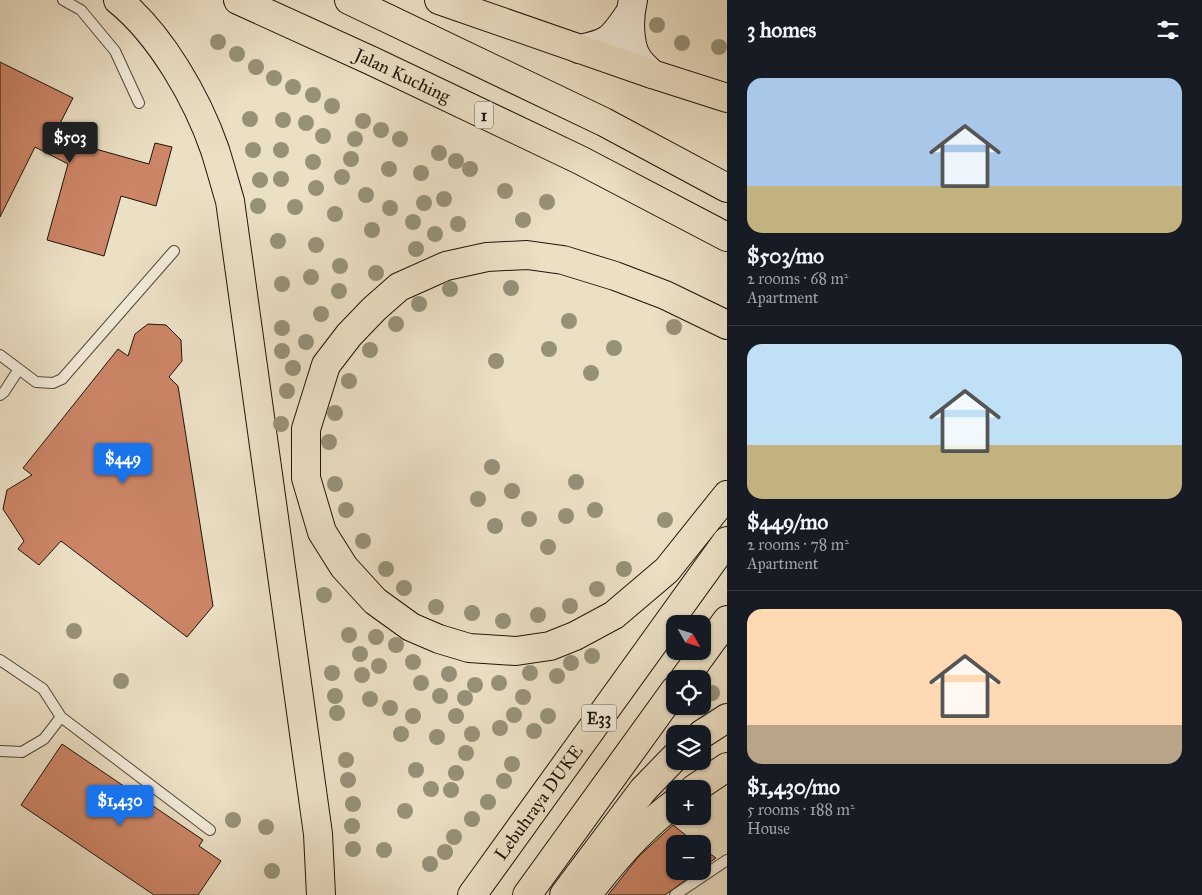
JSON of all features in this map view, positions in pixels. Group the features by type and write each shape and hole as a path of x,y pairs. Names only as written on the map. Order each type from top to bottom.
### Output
{"highway":[{"path":"118,0 148,30 170,59 192,99 214,148 230,201 318,834 321,895"},
{"name":"Jalan Kuching","path":"238,0 372,61 580,160 727,237"},
{"path":"349,0 604,122 727,188"},
{"path":"438,0 727,98"},
{"path":"727,325 665,296 615,276 562,260 527,255 486,257 446,266 399,286 349,335 326,365 306,428 306,478 322,532 344,566 375,601 411,627 439,639 469,648 516,651 550,646 614,615 667,570 727,495"},
{"name":"Lebuhraya DUKE","path":"472,895 727,541"},
{"path":"691,670 727,620"},
{"name":"E33","path":"528,894 666,702"},
{"path":"711,728 727,718"},
{"path":"564,895 643,790 666,766"},
{"path":"708,780 727,767"},
{"path":"587,895 612,862 639,834 666,811"}],"street":[{"path":"579,49 597,46 613,37 631,7"},
{"path":"631,7 632,40 637,58 652,74"}],"lane":[{"path":"63,0 81,10 115,51 139,103"},
{"path":"0,355 36,382 53,383 62,379 174,251"},
{"path":"0,395 4,392 19,368"},
{"path":"0,660 43,690 61,717 210,830"},
{"path":"0,751 22,752 44,739 61,717"},
{"path":"675,895 727,860"}],"building":[{"path":"0,62 73,98 53,137 149,164 155,143 172,147 156,206 121,196 104,256 47,240 68,164 35,147 0,217"},
{"path":"148,324 166,325 181,340 182,361 169,377 178,386 213,606 187,637 61,541 39,565 18,549 24,541 3,509 7,490 32,475 23,468 118,349 128,356 135,334"},
{"path":"62,744 203,840 199,846 221,861 198,895 154,895 21,805"},
{"path":"673,825 686,835 666,835 666,880 686,880 665,895 608,895 639,856"},
{"path":"711,854 716,858 711,862"}]}
